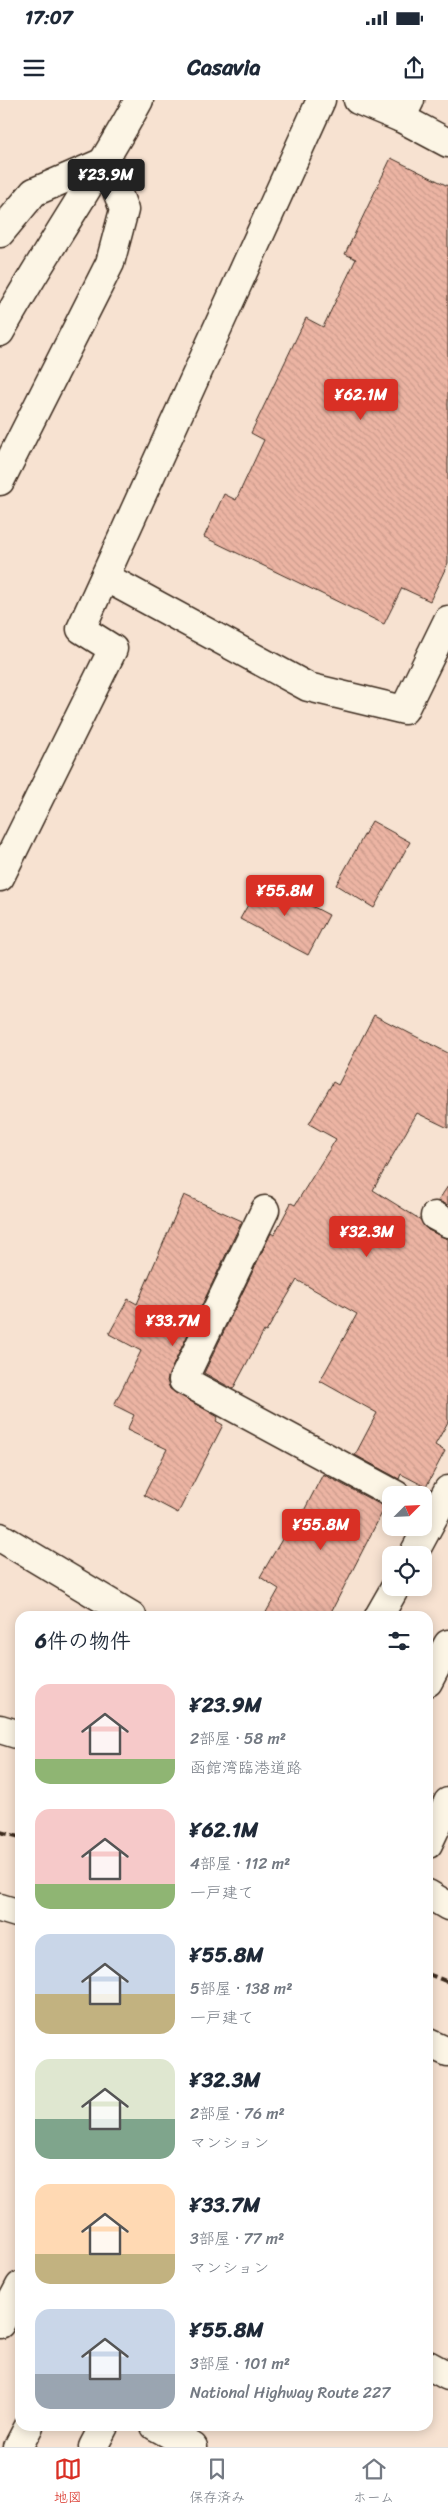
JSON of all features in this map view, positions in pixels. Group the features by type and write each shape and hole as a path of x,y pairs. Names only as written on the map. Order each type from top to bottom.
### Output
{"main road":[{"path":"0,332 31,277 106,161 139,100"},
{"path":"0,877 113,650 81,629 321,100"},
{"path":"358,100 406,109 448,143"},
{"path":"0,233 34,192 106,161"},
{"path":"0,481 110,263 124,210 106,161"},
{"path":"105,577 308,687 404,710 448,620"},
{"path":"265,1210 183,1380 382,1487"},
{"path":"432,1509 448,1490"},
{"path":"0,1537 124,1611"},
{"path":"382,1611 390,1596"},
{"path":"433,1672 448,1644"},
{"path":"0,1729 15,1734"},
{"path":"433,1834 448,1802"},
{"path":"433,1897 448,1906"},
{"path":"0,1908 15,1912"},
{"path":"433,2045 448,2052"},
{"path":"0,2324 15,2296"},
{"path":"433,2368 448,2376"},
{"path":"18,2447 26,2431"},
{"path":"93,2447 101,2431"},
{"path":"164,2431 193,2447"}],"building":[{"path":"391,158 448,186 448,563 430,601 402,588 384,624 204,537 224,494 236,500 264,440 251,433 306,318 323,327 356,259 345,254"},
{"path":"372,821 410,842 374,908 336,885"},
{"path":"262,880 329,915 308,955 240,919"},
{"path":"374,1015 448,1053 448,1128 417,1113 373,1190 421,1220 428,1230 448,1239 448,1422 435,1445 445,1451 427,1486 401,1474 399,1479 355,1455 377,1413 320,1381 357,1314 297,1280 266,1332 264,1331 233,1389 204,1373 271,1233 274,1235 291,1203 295,1205 336,1139 309,1124 333,1082 338,1085"},
{"path":"448,1186 448,1205 438,1201"},
{"path":"184,1195 242,1221 167,1381 170,1389 218,1417 216,1421 223,1425 178,1513 144,1495 167,1449 127,1430 134,1415 114,1405 141,1351 109,1334 128,1299 137,1304"},
{"path":"323,1474 382,1505 382,1513 332,1611 267,1611 279,1589 260,1577 288,1529 293,1532"}],"railway":[{"path":"0,1832 15,1836"},
{"path":"433,1976 448,1982"}]}
